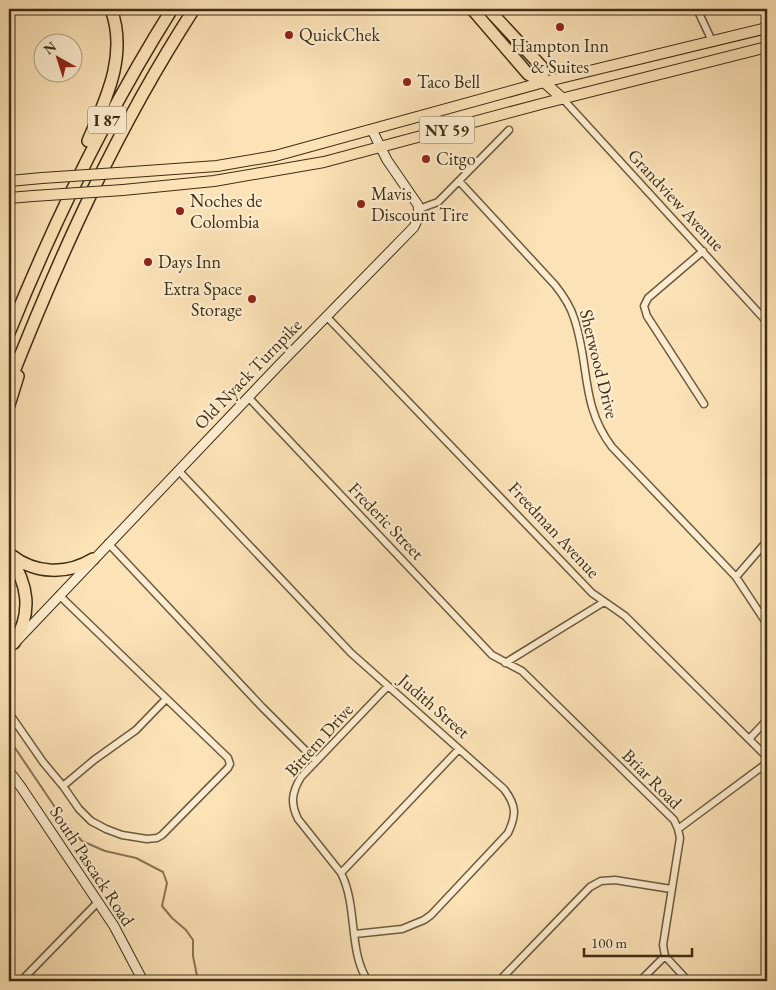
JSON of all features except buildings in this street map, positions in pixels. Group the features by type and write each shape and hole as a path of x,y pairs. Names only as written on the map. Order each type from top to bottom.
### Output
{"highway":[{"path":"50,235 112,79 118,48 116,26 111,9"},
{"name":"I 87","path":"9,334 72,187 108,118 172,9"},
{"name":"I 87","path":"9,384 66,244 100,172 136,104 194,9"},
{"path":"176,37 198,9"},
{"path":"472,9 528,74 544,82"},
{"path":"488,9 541,66 544,82"},
{"path":"9,405 46,292"},
{"path":"9,554 27,565 49,570 72,569 93,559"},
{"path":"9,554 21,576 26,597 24,620 11,646"}],"main road":[{"name":"NY 59","path":"9,181 198,168 244,162 372,130 544,82 767,28"},
{"name":"NY 59","path":"9,198 214,181 324,162 767,48"},
{"path":"544,82 563,99"}],"street":[{"path":"697,9 712,41"},
{"name":"Grandview Avenue","path":"563,99 767,322"},
{"path":"372,130 380,148 419,208 438,202 509,130"},
{"name":"Sherwood Drive","path":"459,181 555,284 566,299 574,318 579,339 589,401 602,434 612,447 736,577 767,624"},
{"name":"Old Nyack Turnpike","path":"11,646 326,316 408,234 418,219 419,208"},
{"path":"703,251 648,298 644,306 647,316 704,404"},
{"name":"Freedman Avenue","path":"326,316 592,593 625,616 767,757"},
{"name":"Frederic Street","path":"248,398 492,655 505,662"},
{"name":"Judith Street","path":"178,470 351,653 504,789 511,798 515,809 514,821 508,833 431,915 402,929 355,934"},
{"path":"736,577 767,541"},
{"path":"108,543 316,761"},
{"path":"9,712 43,762 79,809 92,821 122,835 147,839 162,836 230,764 228,758 59,595"},
{"path":"505,662 604,602"},
{"name":"Briar Road","path":"505,662 522,671 674,820 680,838 663,945 665,956"},
{"name":"Bittern Drive","path":"368,981 361,968 349,894 341,872 298,819 293,810 292,798 295,787 301,777 388,686"},
{"path":"63,786 94,760 136,730 166,699"},
{"path":"749,739 767,720"},
{"path":"341,872 459,749"},
{"path":"678,829 767,763"},
{"name":"South Pascack Road","path":"9,771 114,926 144,981"},
{"path":"499,981 590,887 601,881 615,880 671,889"},
{"path":"21,981 98,902"},
{"path":"640,981 665,956 688,981"}],"waterway":[{"path":"9,739 65,822 82,841 105,851 136,858 163,872 167,883 162,906 186,930 193,940 193,956 197,976 200,981"}],"place":[{"name":"Hampton Inn & Suites","path":"560,27"},
{"name":"QuickChek","path":"289,35"},
{"name":"Taco Bell","path":"407,82"},
{"name":"Citgo","path":"426,159"},
{"name":"Mavis Discount Tire","path":"361,204"},
{"name":"Noches de Colombia","path":"180,211"},
{"name":"Days Inn","path":"148,262"},
{"name":"Extra Space Storage","path":"252,299"}]}
